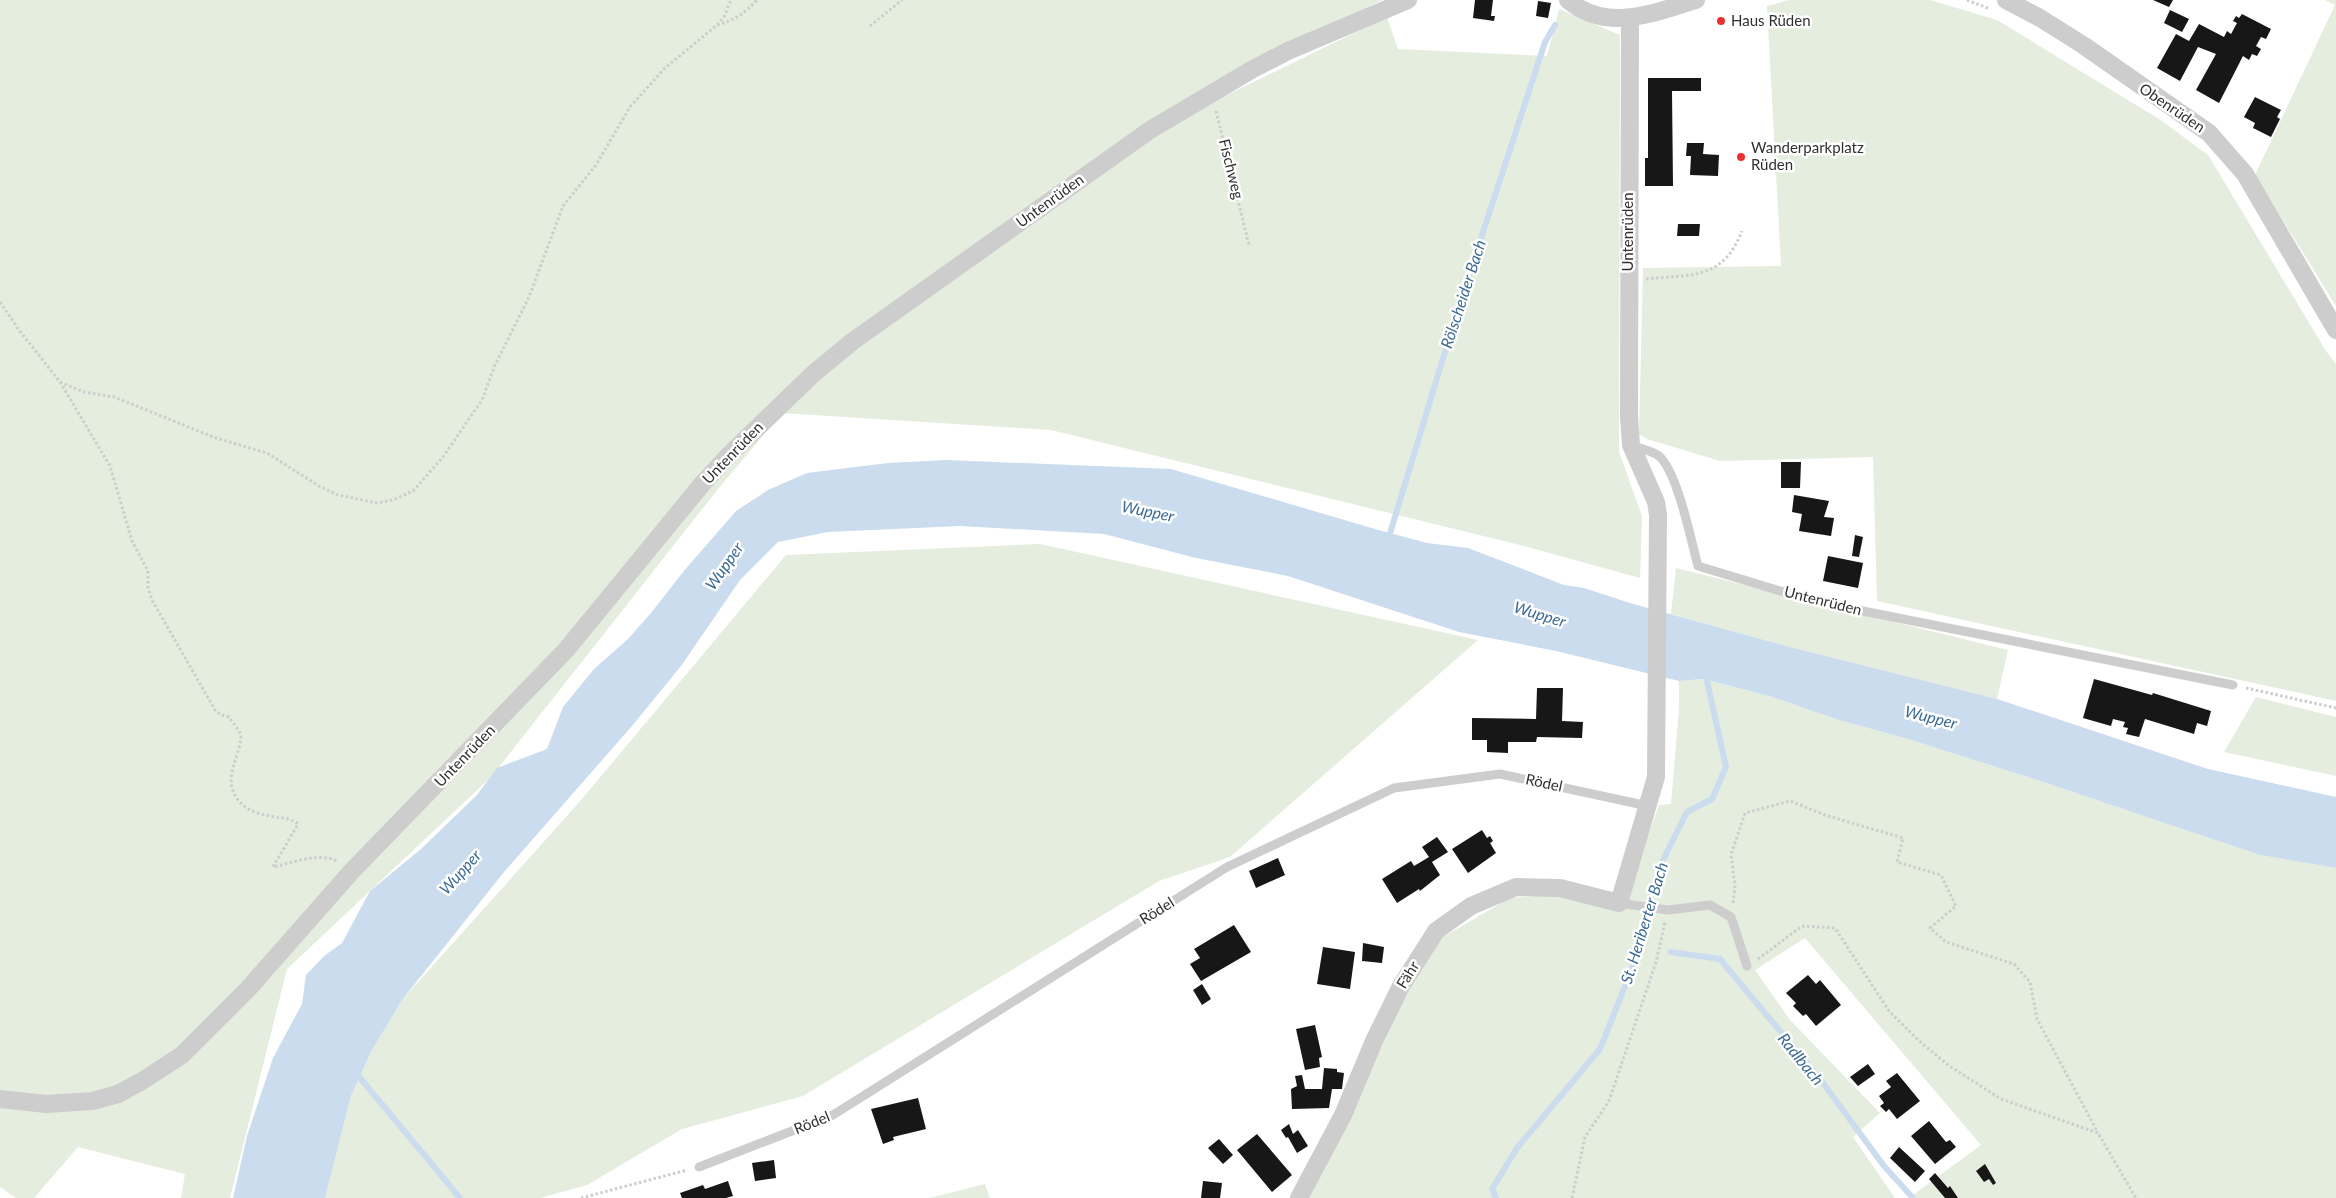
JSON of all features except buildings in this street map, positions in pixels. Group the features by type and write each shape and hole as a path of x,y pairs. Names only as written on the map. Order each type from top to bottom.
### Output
{"street":[{"name":"Untenrüden","path":"0,1099 46,1104 93,1101 118,1094 182,1055 248,989 351,872 566,650 704,484 813,374 853,342 1150,130 1288,51 1408,0"},
{"path":"1568,0 1592,14 1630,19 1696,0"},
{"name":"Obenrüden","path":"2006,0 2040,18 2194,121 2225,150 2245,174 2336,330"},
{"name":"Untenrüden","path":"1630,19 1628,280 1631,446 1656,502 1658,536 1658,730 1656,777 1648,806"},
{"path":"1619,903 1648,806"},
{"name":"Fähr","path":"1299,1198 1344,1114 1374,1041 1401,986 1436,932 1470,906 1516,887 1560,888 1619,903"}],"lane":[{"name":"Untenrüden","path":"1631,446 1658,456 1669,472 1683,512 1698,566 1823,603 2233,685"},
{"name":"Rödel","path":"698,1166 833,1115 1227,867 1394,788 1500,774 1648,806"},
{"name":"Fähr","path":"1619,903 1668,910 1710,905 1731,917"},
{"path":"1731,917 1748,966"}],"path":[{"path":"60,382 84,392 114,397 216,438 267,453 319,486 338,495 377,503 392,500 413,491 443,457 482,400 495,365 529,297 563,206 596,165 630,107 664,69 717,25 724,17 731,0"},
{"path":"717,25 734,20 746,12 757,0"},
{"path":"870,26 902,0"},
{"path":"1966,0 1992,11"},
{"name":"Fischweg","path":"1212,93 1249,245"},
{"path":"1628,280 1709,272 1723,262 1735,247 1742,231"},
{"path":"0,302 19,330 60,382 113,472 132,541 148,571 148,588 152,600 215,710 221,715 229,717 241,734 238,751 233,761 231,780 233,792 239,802 253,812 292,820 298,824 273,868 329,858 351,872"},
{"path":"2233,685 2336,708"},
{"path":"1731,917 1735,886 1731,855 1745,813 1790,801 1826,815 1903,838 1897,862 1941,875 1956,906 1930,928 1946,942 2014,964 2030,982 2037,1019 2098,1133 2136,1198"},
{"path":"1572,1198 1585,1137 1609,1101 1656,962 1668,910"},
{"path":"1748,966 1802,926 1835,928 1889,1011 1918,1040 1948,1065 2001,1100 2098,1133"},
{"path":"581,1198 698,1166"}],"green space":[{"path":"0,0 1382,0 1192,99 1146,126 850,336 775,404 782,413 718,489 491,777 287,969 230,1198 181,1198 185,1174 78,1147 34,1198 16,1198 0,1187"},
{"path":"1789,0 1930,0 1997,20 2159,119 2208,155 2326,351 2336,364 2336,701 1877,601 1873,457 1720,461 1647,439 1639,434 1643,268 1781,266 1767,6"},
{"path":"2325,0 2336,0 2336,306 2255,175 2335,5"},
{"path":"1559,9 1620,35 1619,452 1642,516 1640,578 1524,546 1051,430 782,413 818,378 857,348 1154,135 1202,107 1387,17 1398,49 1547,56"},
{"path":"1040,544 1478,640 1230,857 1159,881 803,1096 682,1129 587,1185 540,1198 325,1198 351,1096 371,1052 402,1000 582,799 786,555"},
{"path":"1676,568 2008,650 1997,699 1790,647 1671,614"},
{"path":"1702,679 1769,696 1839,720 1908,739 2260,855 2336,868 2336,1198 1909,1198 1981,1145 1805,938 1755,970 1790,1020 1880,1113 1853,1137 1895,1198 1304,1198 1351,1115 1404,996 1436,941 1510,898 1550,895 1622,907 1659,805 1671,804 1679,708 1679,681"},
{"path":"2256,697 2336,717 2336,776 2224,752"},
{"path":"985,1184 990,1198 930,1198"}],"water":[{"name":"Wupper","path":"946,460 1171,469 1427,543 1468,548 1564,585 1584,588 1630,603 1790,647 1997,699 2208,769 2336,797 2336,868 2260,855 2040,781 1908,739 1839,720 1769,696 1703,679 1679,681 1556,651 1459,632 1288,576 1196,558 1104,534 960,526 828,532 778,542 740,580 681,666 632,726 504,872 402,1000 371,1052 351,1096 325,1198 233,1198 247,1136 273,1058 302,1004 306,975 324,956 342,943 370,891 421,849 477,795 497,768 547,749 563,707 594,669 628,639 651,613 683,572 736,511 768,490 807,473 888,463"}],"waterway":[{"name":"Rölscheider Bach","path":"1388,540 1458,309 1545,42 1555,25"},
{"name":"St. Heriberter Bach","path":"1496,1198 1492,1189 1517,1148 1600,1049 1637,956 1637,947 1659,868 1687,812 1712,799 1726,767 1705,672"},
{"name":"Radlbach","path":"1670,952 1720,959 1820,1079 1884,1166 1913,1198"},
{"path":"355,1072 460,1198"}],"place":[{"name":"Haus Rüden","path":"1721,21"},
{"name":"Wanderparkplatz Rüden","path":"1741,157"}]}
